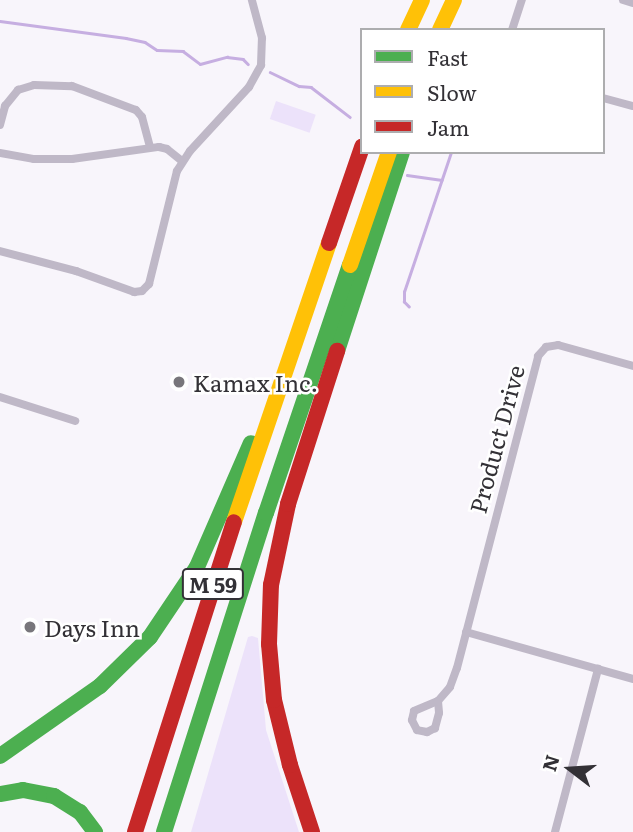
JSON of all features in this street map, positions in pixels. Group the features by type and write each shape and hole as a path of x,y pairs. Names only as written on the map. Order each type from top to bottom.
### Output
{"highway":[{"path":"409,28 422,0"},
{"path":"443,28 455,0"},
{"name":"M 59","path":"135,832 199,626 360,153"},
{"name":"M 59","path":"164,832 266,513 388,154"},
{"path":"312,832 285,747 274,699 268,644 271,585 288,504 401,154"},
{"path":"0,756 107,680 140,648 170,611 206,547 297,338"},
{"path":"0,794 23,790 54,796 80,812 95,832"}],"street":[{"path":"0,251 76,271 134,292 142,291 149,284 168,198 182,161 258,74 264,47 252,0"},
{"path":"513,28 522,0"},
{"path":"623,0 633,3"},
{"path":"0,125 5,106 18,90 34,85 72,86 135,110 142,117 150,147"},
{"path":"605,99 633,106"},
{"path":"0,153 34,159 72,159 150,147 167,149 182,161"},
{"name":"Product Drive","path":"466,632 541,350 558,345 633,366"},
{"path":"0,397 75,421"},
{"path":"438,701 450,687 466,632 633,679"},
{"path":"555,832 598,669"}],"shaded area":[{"path":"276,101 316,115 310,133 270,119"},
{"path":"248,637 258,638 266,730 299,832 191,832"}],"waterway":[{"path":"0,21 145,42 157,50 183,51 200,64 227,57 243,59 248,64"},
{"path":"270,72 299,86 311,87 350,117"},
{"path":"409,307 404,302 404,292 450,154"},
{"path":"407,175 442,180"}],"traffic: fast":[{"path":"337,351 401,154"},
{"path":"164,832 266,513 350,265"},
{"path":"0,756 100,686 150,637 197,567 251,443"},
{"path":"0,794 23,790 54,796 80,812 95,832"}],"traffic: slow":[{"path":"409,28 422,0"},
{"path":"441,28 454,0"},
{"path":"350,265 388,154"},
{"path":"234,522 329,243"}],"traffic: jam":[{"path":"329,243 360,153"},
{"path":"312,832 290,765 274,700 269,644 271,585 288,504 337,351"},
{"path":"135,832 234,522"}],"place":[{"name":"Kamax Inc.","path":"179,382"},
{"name":"Days Inn","path":"30,627"}]}
